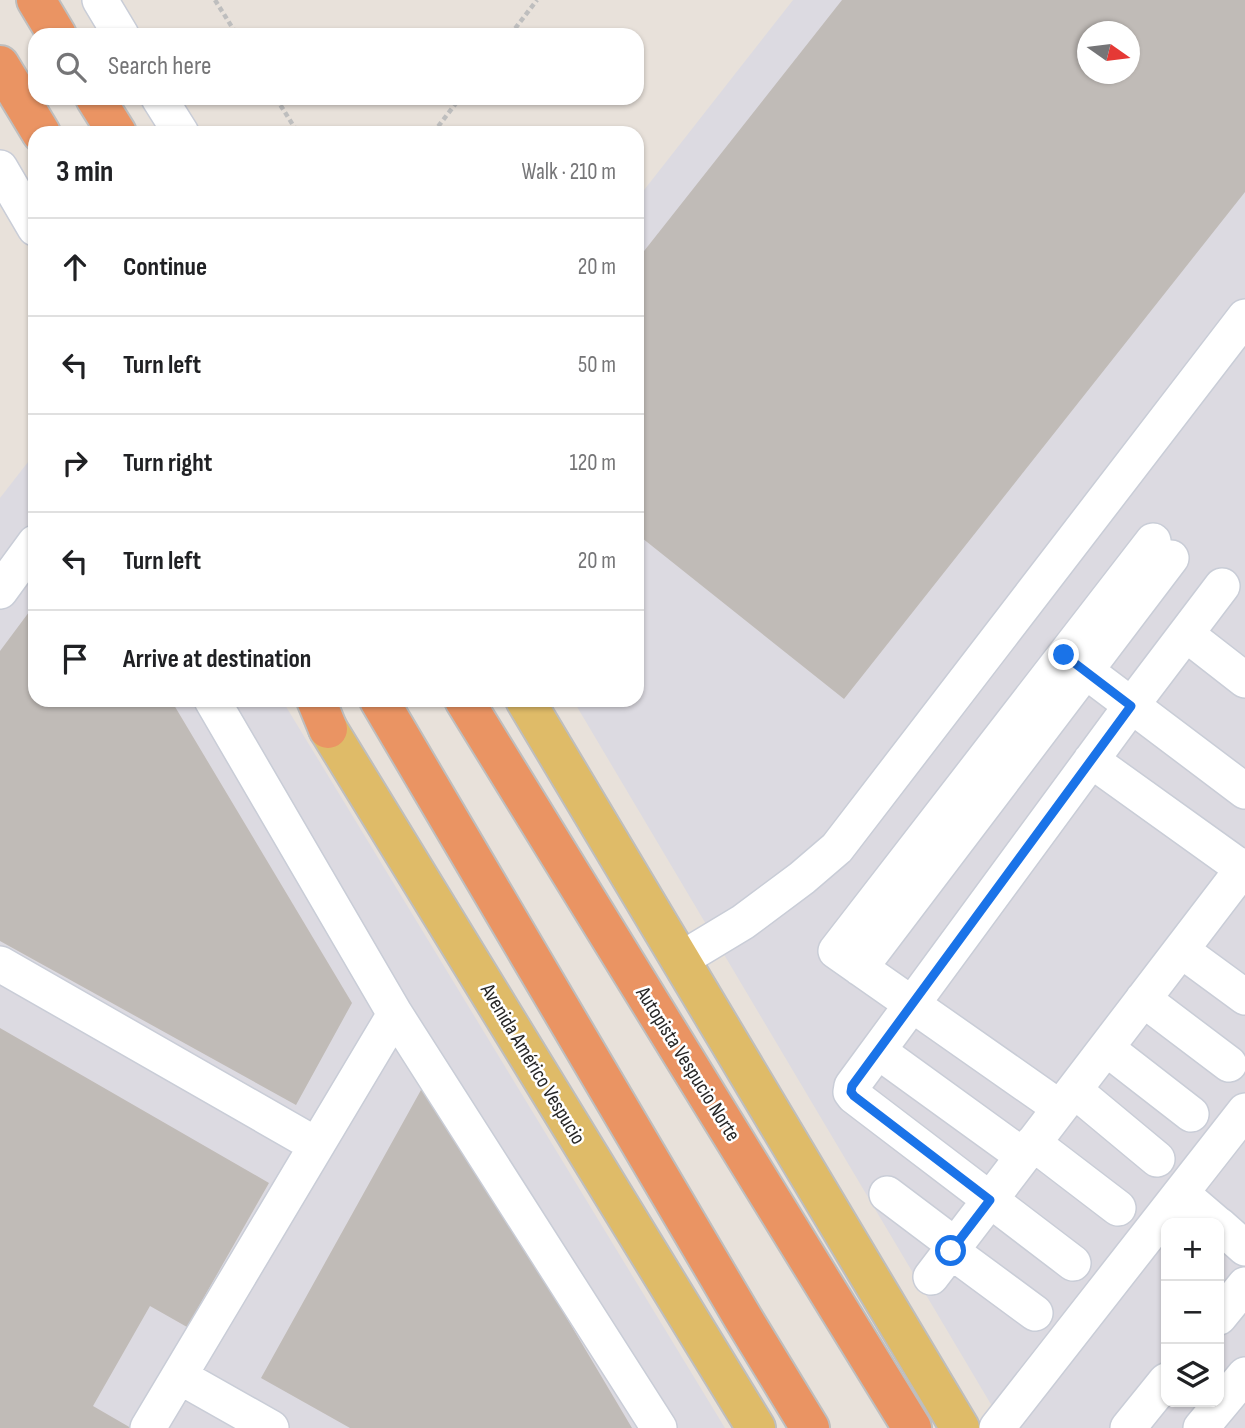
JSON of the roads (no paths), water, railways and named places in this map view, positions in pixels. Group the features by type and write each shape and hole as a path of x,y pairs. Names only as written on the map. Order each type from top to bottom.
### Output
{"highway":[{"path":"36,0 53,28"},
{"path":"0,65 37,126"},
{"path":"100,105 113,126"},
{"path":"383,707 810,1428"},
{"name":"Autopista Vespucio Norte","path":"468,707 912,1428"}],"main road":[{"path":"528,707 960,1428"},
{"name":"Avenida Américo Vespucio","path":"318,710 756,1428"}],"street":[{"path":"100,0 117,28"},
{"path":"163,105 177,126"},
{"path":"0,167 28,216"},
{"path":"680,960 743,922 837,848 1245,317"},
{"path":"1157,1159 1067,1099 912,1003 836,950 1075,663 1162,550"},
{"path":"0,591 28,553"},
{"path":"1073,1263 854,1096 851,1092 852,1086 1222,586"},
{"path":"1186,634 1245,680"},
{"path":"1075,663 1245,791"},
{"path":"216,707 394,1014 659,1428"},
{"path":"946,1258 1181,950 1239,884 1091,760"},
{"path":"1181,950 1245,997"},
{"path":"0,964 316,1146"},
{"path":"1143,999 1229,1064"},
{"path":"148,1428 394,1014"},
{"path":"1106,1048 1191,1114"},
{"path":"878,1051 1118,1208"},
{"path":"997,1428 1245,1111"},
{"path":"1181,1193 1210,1218"},
{"path":"887,1194 946,1258 1035,1313"},
{"path":"1224,1230 1245,1248"},
{"path":"1224,1311 1245,1284"},
{"path":"1201,1428 1245,1375"},
{"path":"179,1376 227,1418 271,1428"},
{"path":"1128,1428 1161,1387"}]}
